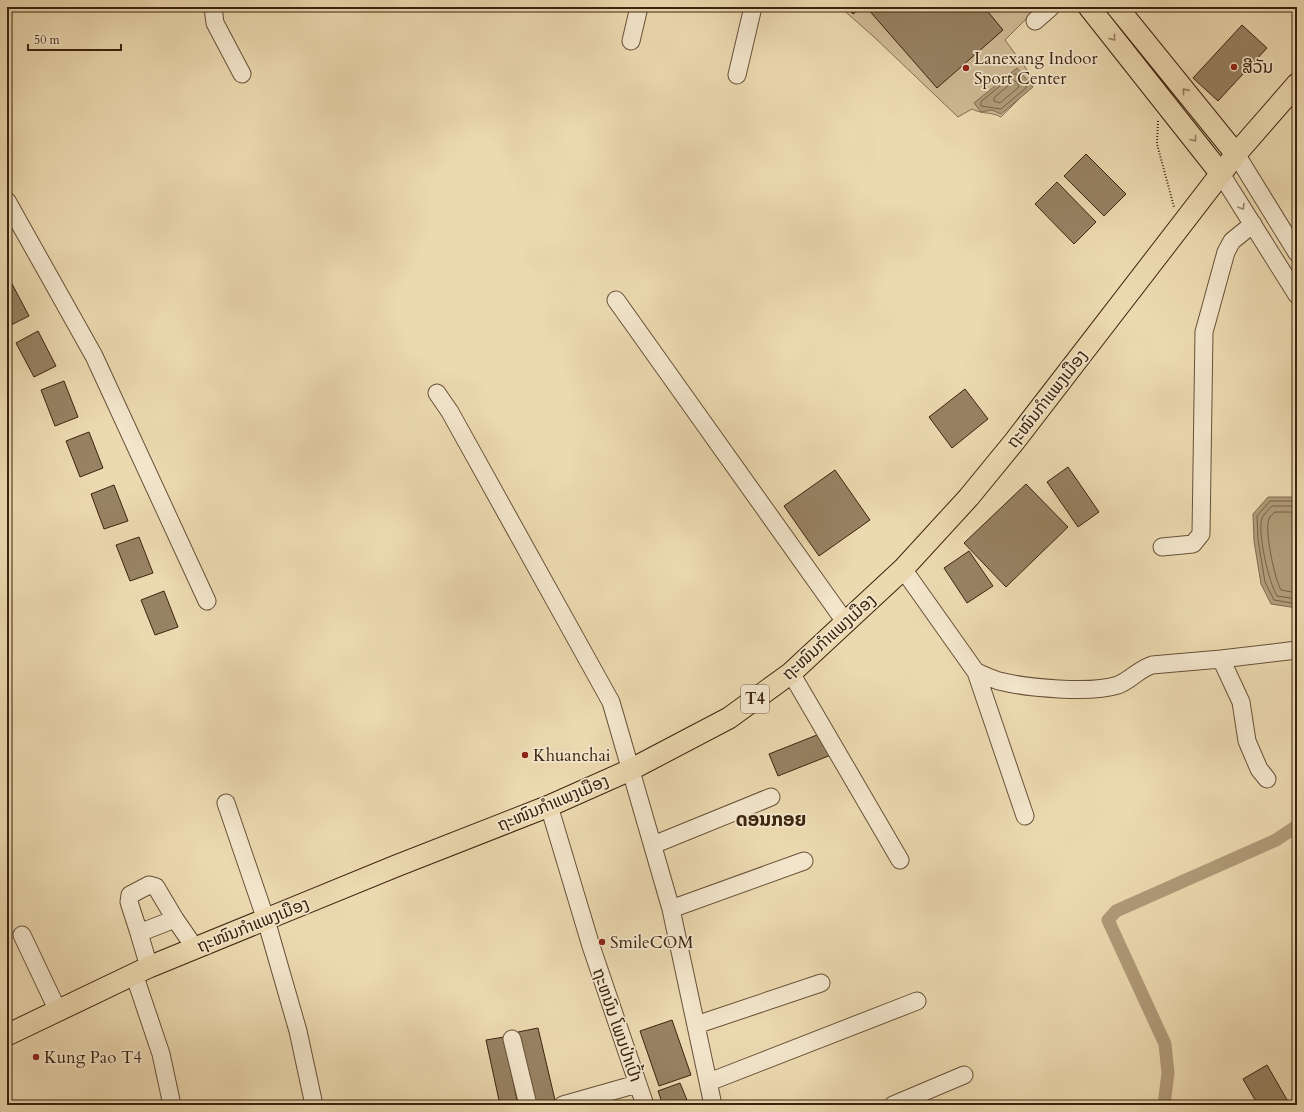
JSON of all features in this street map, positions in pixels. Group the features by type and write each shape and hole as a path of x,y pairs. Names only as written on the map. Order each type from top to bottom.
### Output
{"main road":[{"path":"1089,7 1221,174"},
{"path":"1116,7 1236,154"},
{"name":"ຖະໜົນກຳແພງເມືອງ","path":"9,1030 58,1011 141,971 195,948 549,806 630,770 729,718 791,673 902,570 969,497 1014,442 1236,154 1297,84"}],"street":[{"path":"213,7 215,23 242,74"},
{"path":"631,41 640,7"},
{"path":"737,76 753,7"},
{"path":"1035,21 1051,7"},
{"path":"1236,154 1297,253"},
{"path":"1221,174 1297,295"},
{"path":"7,201 94,356 207,601"},
{"path":"1162,547 1192,544 1201,534 1204,332 1226,252 1232,241 1253,224"},
{"path":"616,300 846,623"},
{"path":"437,393 450,412 611,702 671,909 713,1105"},
{"path":"902,570 976,672 1025,816"},
{"path":"976,672 1000,681 1037,687 1078,689 1117,686 1126,682 1142,668 1152,665 1221,660 1297,650"},
{"path":"1221,660 1242,702 1247,741 1259,769 1267,778"},
{"path":"791,673 900,860"},
{"path":"653,844 771,796"},
{"path":"226,803 266,920 298,1031 314,1105"},
{"name":"ຖະຫນົນ ໂພນປ່າເປົ້າ","path":"549,806 591,946 645,1105"},
{"path":"671,909 804,860"},
{"path":"172,1105 141,971 139,933 129,902 130,895 149,885 156,887 175,919 195,948"},
{"path":"139,933 175,919"},
{"path":"22,935 58,1011"},
{"path":"696,1025 821,983"},
{"path":"709,1082 917,1001"},
{"path":"512,1039 528,1105"},
{"path":"893,1105 964,1075"},
{"path":"563,1105 637,1084"}],"path":[{"path":"1158,120 1157,144 1180,227"}],"shaded area":[{"name":"Lanexang Indoor Sport Center","path":"840,7 1038,7 1005,40 1036,82 1001,117 972,109 958,117 873,36"}],"water":[{"path":"1017,68 1033,87 1001,114 992,110 981,112 974,103"},
{"path":"1268,497 1297,497 1297,608 1271,604 1261,584 1254,541 1253,514"}],"building":[{"path":"847,7 862,7 853,14"},
{"path":"984,7 1003,30 937,88 867,8"},
{"path":"1242,25 1267,48 1218,101 1193,78"},
{"path":"1086,154 1126,194 1104,216 1064,176"},
{"path":"1057,182 1096,222 1074,244 1035,204"},
{"path":"11,282 29,316 7,327 7,284"},
{"path":"38,331 56,366 34,377 16,343"},
{"path":"64,381 78,417 55,426 41,390"},
{"path":"965,389 988,419 952,448 929,417"},
{"path":"89,432 103,468 80,477 66,441"},
{"path":"1068,467 1099,512 1078,527 1047,482"},
{"path":"835,470 870,520 819,556 784,506"},
{"path":"1026,484 1068,527 1006,587 964,543"},
{"path":"114,485 128,521 104,529 91,494"},
{"path":"139,537 153,573 130,581 116,545"},
{"path":"969,551 993,586 967,603 944,568"},
{"path":"164,591 178,627 155,635 141,600"},
{"path":"822,733 831,755 778,776 769,754"},
{"path":"672,1020 691,1075 659,1086 640,1031"},
{"path":"538,1028 555,1100 534,1104 518,1032"},
{"path":"504,1037 518,1105 500,1105 486,1040"},
{"path":"1267,1065 1290,1105 1258,1105 1243,1079"},
{"path":"680,1083 689,1105 663,1105 658,1091"},
{"path":"1013,1101 1014,1105 1001,1105"}],"waterway":[{"path":"1164,1105 1168,1073 1165,1044 1108,920 1116,911 1276,840 1297,826"}],"place":[{"name":"ສີວັນ","path":"1234,67"},
{"name":"Lanexang Indoor Sport Center","path":"966,68"},
{"name":"Khuanchai","path":"525,755"},
{"name":"SmileCOM","path":"602,942"},
{"name":"Kung Pao T4","path":"36,1057"}],"district":[{"name":"ດອນກອຍ","path":"771,820"}]}
